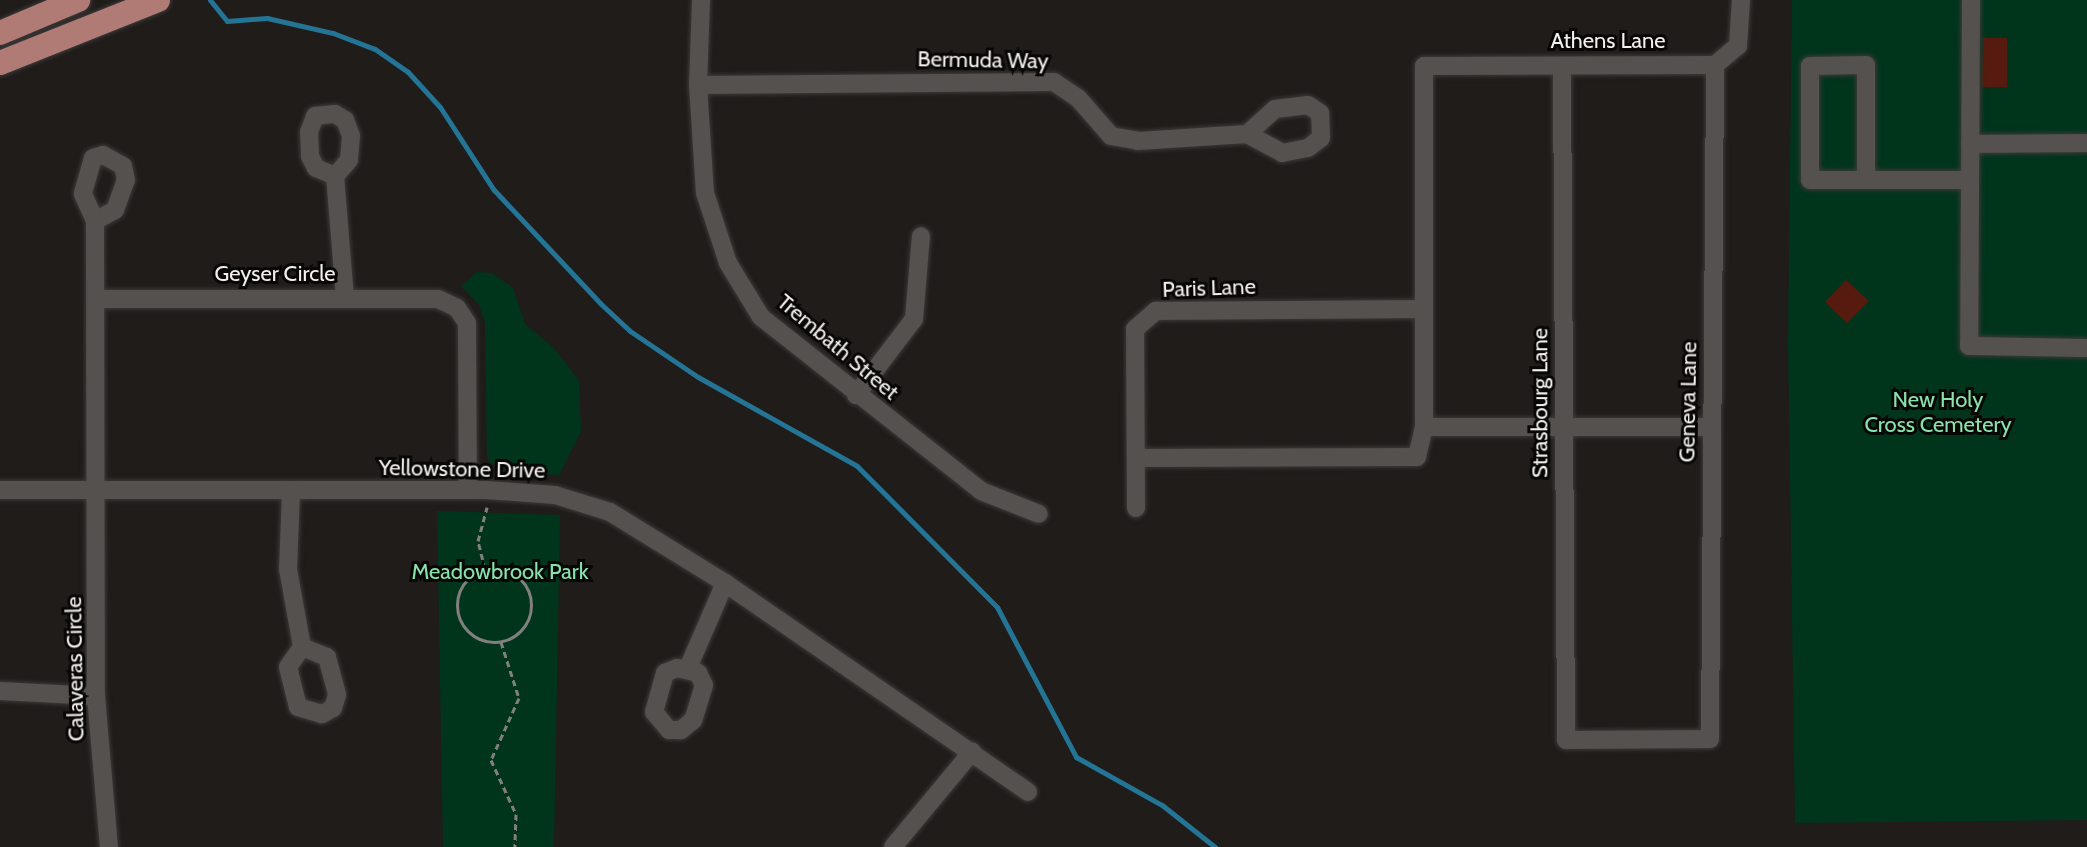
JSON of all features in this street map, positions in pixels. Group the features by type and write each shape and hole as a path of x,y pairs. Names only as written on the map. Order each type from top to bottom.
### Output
{"main road":[{"path":"0,33 78,0"},
{"path":"0,63 158,0"}],"street":[{"name":"Trembath Street","path":"701,0 698,85 705,193 728,263 761,317 981,491 1039,514"},
{"path":"1715,65 1738,46 1741,0"},
{"path":"1971,0 1969,346 2087,348"},
{"name":"Athens Lane","path":"1421,309 1424,66 1715,65"},
{"name":"Geneva Lane","path":"1710,739 1715,65"},
{"path":"1866,180 1866,65 1810,66 1810,180 1866,180 1970,180"},
{"name":"Strasbourg Lane","path":"1562,66 1566,740 1710,739"},
{"name":"Bermuda Way","path":"698,85 1054,82 1078,98 1111,136 1138,141 1247,134"},
{"path":"1970,144 2087,143"},
{"path":"335,176 345,297"},
{"path":"95,221 98,490"},
{"path":"856,395 914,319 921,236"},
{"name":"Geyser Circle","path":"96,299 438,299 457,308 467,323 477,490"},
{"path":"1136,458 1417,457 1424,427 1421,309"},
{"name":"Paris Lane","path":"1136,508 1135,329 1156,311 1421,309"},
{"path":"1424,427 1712,427"},
{"name":"Yellowstone Drive","path":"0,490 477,490 555,495 610,512 725,583 1028,792"},
{"name":"Calaveras Circle","path":"98,490 96,696 109,847"},
{"path":"291,492 288,569 302,647"},
{"path":"688,668 725,583"},
{"path":"0,691 96,696"},
{"path":"893,847 972,752"}],"path":[{"path":"477,490 485,520 478,541 485,569"},
{"path":"485,569 518,577 530,597 528,620 501,642 476,638 466,630 456,607 464,583 485,569"},
{"path":"501,642 519,698 491,760 516,814 515,847"}],"green space":[{"name":"New Holy Cross Cemetery","path":"1792,0 2087,0 2087,820 1795,823 1788,340"},
{"path":"477,272 492,273 513,288 525,324 555,349 579,381 581,431 559,475 501,470 487,459 485,323 479,305 461,286"},
{"name":"Meadowbrook Park","path":"437,511 560,515 554,847 443,847"}],"building":[{"path":"1983,38 2007,38 2007,87 1982,87"},
{"path":"1846,280 1869,301 1847,323 1825,302"}],"waterway":[{"path":"210,0 227,21 267,18 333,33 375,49 408,72 440,107 494,190 601,304 630,331 698,377 857,466 997,607 1076,757 1162,805 1215,847"}]}
